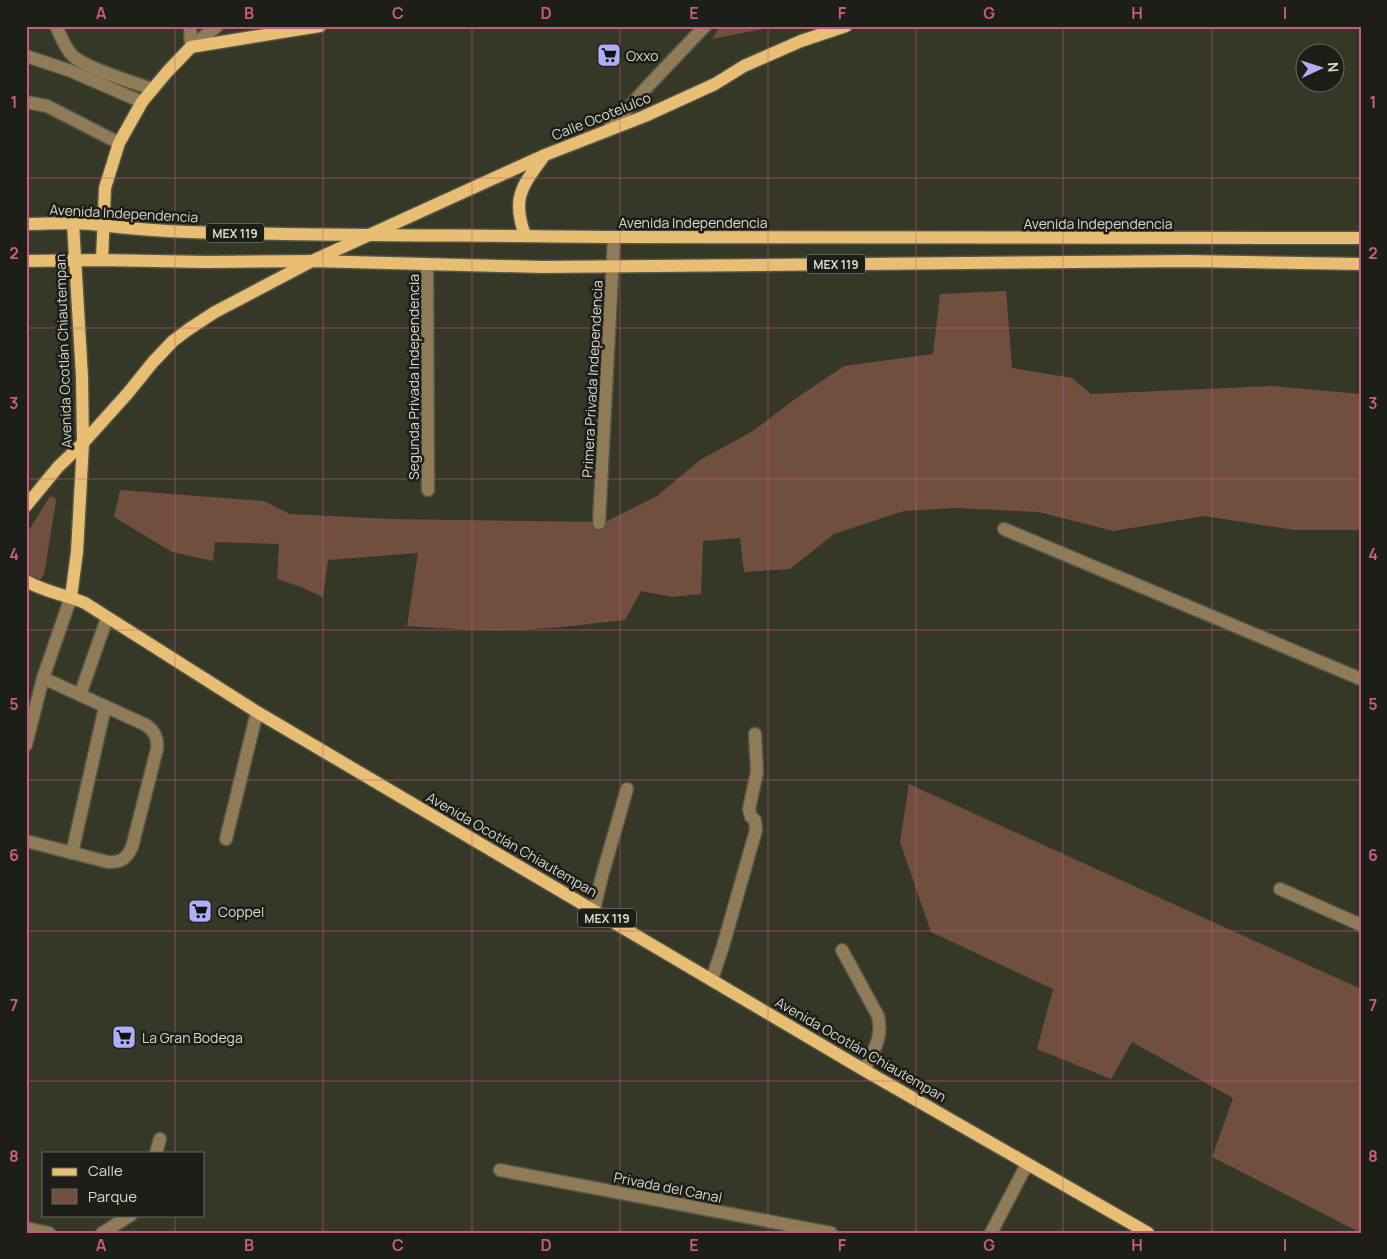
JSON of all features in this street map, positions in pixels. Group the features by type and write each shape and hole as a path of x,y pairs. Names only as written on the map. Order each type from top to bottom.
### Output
{"main road":[{"path":"102,260 105,188 119,143 142,102 190,47 320,26"},
{"name":"Calle Ocotelulco","path":"26,506 58,467 83,443 173,341 214,312 312,261 544,155 645,116 715,84 744,66 801,40 846,26"},
{"path":"525,235 519,215 520,194 526,180 544,155"},
{"name":"Avenida Independencia","path":"26,224 73,223 137,230 188,232 415,236 1361,238"},
{"name":"Avenida Ocotlán Chiautempan","path":"70,597 77,552 83,443 82,377 73,223"},
{"name":"MEX 119","path":"26,261 312,261 532,267 1178,261 1361,264"},
{"name":"Avenida Ocotlán Chiautempan","path":"27,586 70,597 85,603 257,712 864,1070 1148,1233"}],"street":[{"path":"56,26 68,49 81,62 152,89"},
{"path":"190,26 190,47"},
{"path":"190,47 216,26"},
{"path":"607,131 646,87 705,26"},
{"path":"26,56 70,71 142,102"},
{"path":"26,102 47,106 119,143"},
{"name":"Primera Privada Independencia","path":"599,523 614,237"},
{"name":"Segunda Privada Independencia","path":"427,264 428,490"},
{"path":"1004,530 1361,679"},
{"path":"26,745 44,678 70,597"},
{"path":"80,695 107,618"},
{"path":"26,841 108,862 123,860 129,854 132,847 158,749 156,735 146,725 44,678"},
{"path":"72,853 104,707"},
{"path":"226,839 257,712"},
{"path":"712,979 756,830 755,820 751,817 749,809 757,772 755,734"},
{"path":"594,910 627,789"},
{"path":"1280,889 1361,926"},
{"path":"842,950 878,1016 880,1025 877,1043 864,1070"},
{"path":"156,1152 160,1139"},
{"path":"991,1233 1026,1164"},
{"name":"Privada del Canal","path":"500,1170 831,1233"},
{"path":"102,1233 129,1216"},
{"path":"26,1228 49,1233"}],"green space":[{"path":"720,26 778,26 712,39"},
{"path":"1006,291 1012,368 1072,378 1091,394 1272,386 1361,394 1361,530 1295,530 1204,516 1113,531 1039,512 956,508 904,511 834,534 790,569 744,572 740,538 703,541 701,594 672,597 641,591 625,620 542,629 487,630 407,626 418,553 328,560 323,597 277,579 279,544 215,542 213,561 172,552 114,517 120,490 264,501 290,514 390,519 605,522 657,496 700,460 753,431 795,399 844,366 933,354 940,294"},
{"path":"50,496 55,498 56,501 44,575 38,582 26,576 26,535"},
{"path":"909,784 1361,989 1361,1233 1212,1157 1233,1098 1132,1042 1111,1079 1037,1049 1053,989 931,932 900,842"}],"place":[{"name":"Oxxo","path":"609,55"},
{"name":"Coppel","path":"200,911"},
{"name":"La Gran Bodega","path":"124,1037"}]}
